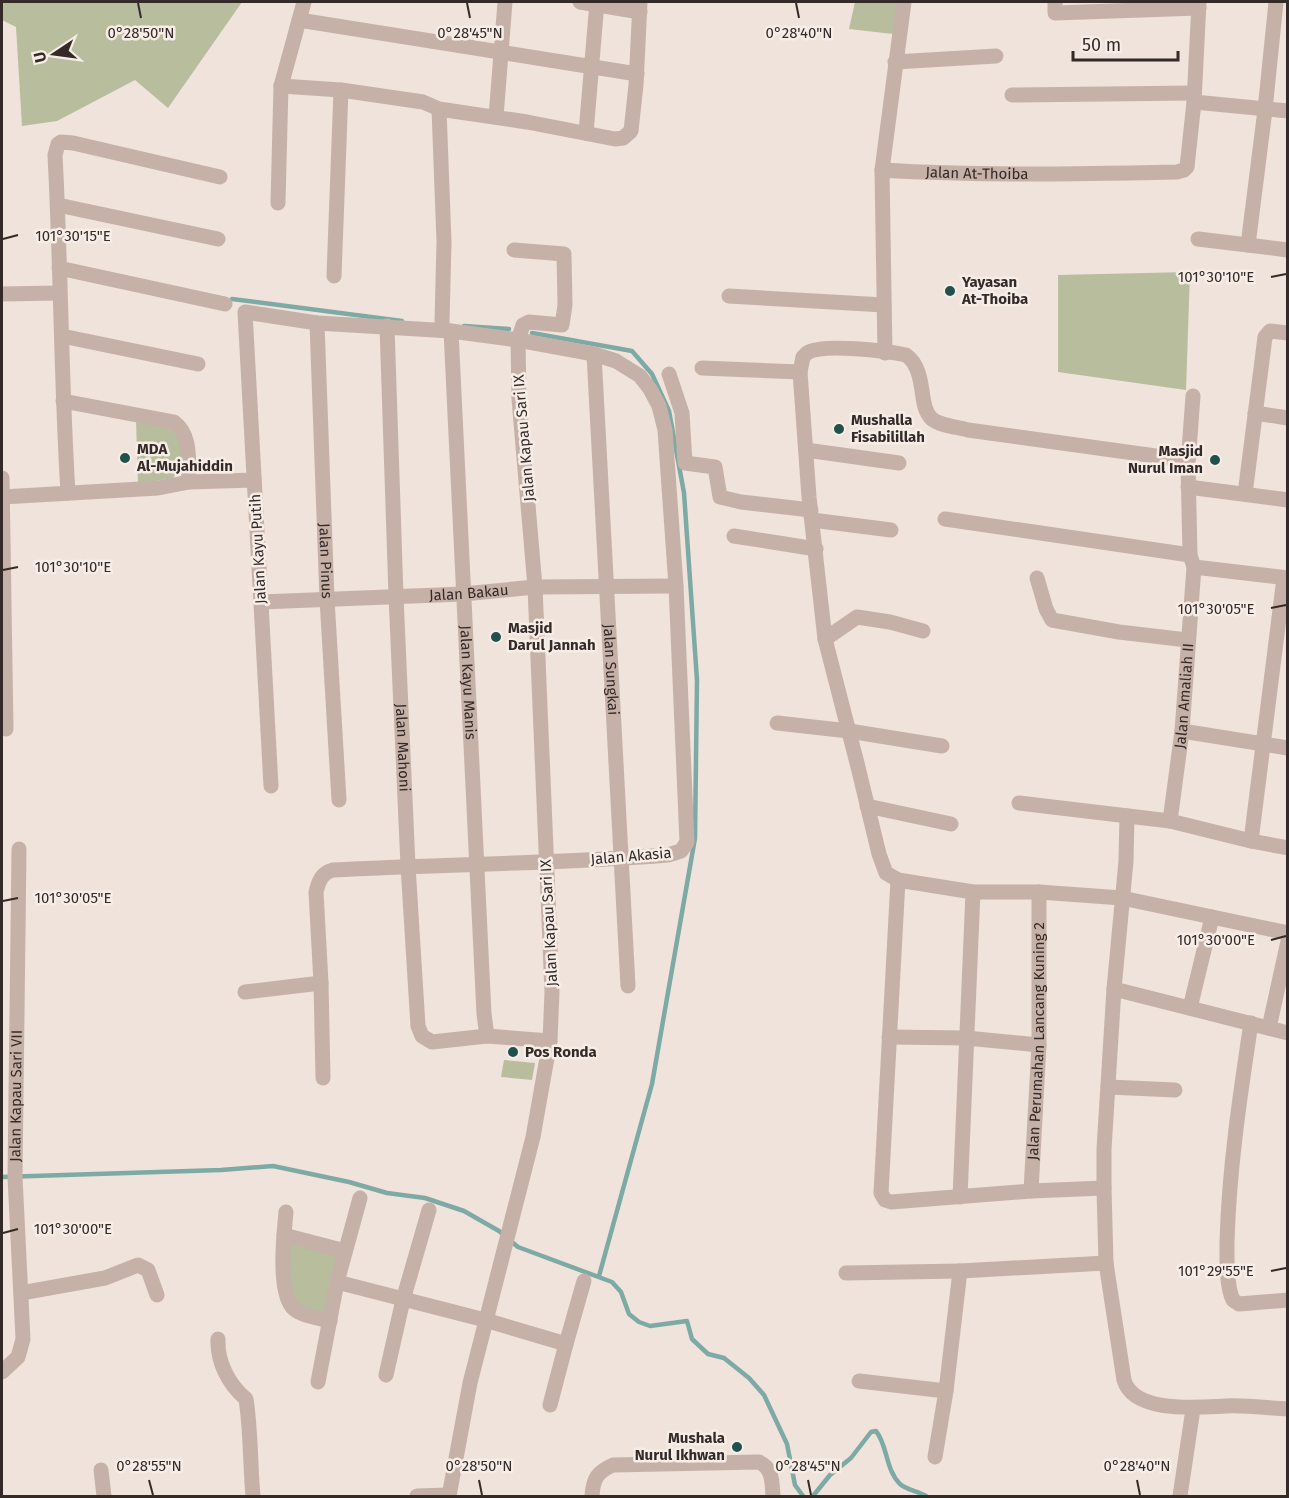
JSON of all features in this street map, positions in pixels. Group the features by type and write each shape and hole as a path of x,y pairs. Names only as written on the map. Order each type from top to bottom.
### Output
{"street":[{"path":"278,203 281,86 304,2"},
{"path":"496,117 505,2"},
{"path":"281,86 341,90 423,102 440,110 496,117 615,139 623,138 631,131 637,74 640,7 579,2"},
{"path":"885,352 882,170 904,2"},
{"path":"1055,2 1054,13 1199,5 1194,98"},
{"path":"1248,245 1276,2"},
{"path":"586,133 597,3"},
{"path":"298,20 637,74"},
{"path":"895,62 996,56"},
{"path":"334,276 341,90"},
{"path":"1012,95 1194,98 1265,110 1287,111"},
{"name":"Jalan At-Thoiba","path":"882,170 929,173 1177,172 1187,167 1194,98"},
{"name":"Jalan Kayu Manis","path":"440,110 447,327 487,1036"},
{"path":"68,493 59,293 55,155 57,147 61,142 73,142 220,177"},
{"path":"58,204 218,239"},
{"path":"1198,239 1287,250"},
{"path":"514,250 564,254 565,275 562,325 528,322 523,325 518,340"},
{"path":"59,268 225,304"},
{"path":"2,294 59,293"},
{"path":"729,296 884,305"},
{"name":"Jalan Akasia","path":"245,312 317,322 447,327 594,354 616,361 640,376 659,406 665,430 676,586 687,842 685,847 675,854 622,859 408,866 326,872 321,877 316,892 323,1078"},
{"name":"Jalan Kayu Putih","path":"245,312 271,786"},
{"name":"Jalan Pinus","path":"317,322 327,599 339,800"},
{"name":"Jalan Mahoni","path":"387,326 408,866 419,1032 426,1040 432,1042 487,1036 550,1041"},
{"path":"1245,494 1266,334 1272,331 1287,333"},
{"path":"62,336 198,364"},
{"name":"Jalan Kapau Sari IX","path":"449,1496 484,1320 533,1137 550,1041 552,992 535,587 519,399 518,340"},
{"path":"1188,464 1170,458 968,430 942,424 928,413 919,371 906,355 840,348 811,350 803,357 800,372 811,515 825,639 883,867 890,876 898,880 973,891 1039,892 1122,898 1287,933"},
{"name":"Jalan Sungkai","path":"594,354 628,986"},
{"path":"702,368 800,372"},
{"path":"669,374 681,413 685,463 716,466 720,497 891,530"},
{"name":"Jalan Amaliah II","path":"1170,821 1182,731 1192,561 1188,464 1193,396"},
{"path":"63,401 174,422 182,430 188,446 189,482"},
{"path":"1255,413 1287,418"},
{"path":"806,450 899,463"},
{"path":"2,478 6,729"},
{"path":"2,497 158,488 189,482 254,480"},
{"path":"1188,487 1287,500"},
{"path":"945,519 1286,578 1251,841"},
{"path":"734,536 816,549"},
{"path":"1037,578 1046,609 1052,620 1108,631 1187,640"},
{"name":"Jalan Bakau","path":"261,602 463,594 535,587 676,586"},
{"path":"825,639 857,617 890,622 923,631"},
{"path":"777,723 849,731 942,746"},
{"path":"1182,731 1287,748"},
{"path":"1018,803 1170,821 1287,848"},
{"path":"867,806 951,824"},
{"path":"1127,816 1126,861 1108,1087 1104,1188 1106,1263 1126,1389 1136,1398 1146,1402 1193,1409 1227,1406 1287,1409"},
{"name":"Jalan Kapau Sari VII","path":"2,1372 18,1357 21,1350 21,1293 15,1177 20,849"},
{"path":"898,880 881,1193 883,1197 891,1202 1104,1188"},
{"path":"960,1197 973,891"},
{"name":"Jalan Perumahan Lancang Kuning 2","path":"1031,1191 1039,1045 1039,892"},
{"path":"1190,1008 1212,917"},
{"path":"1269,1028 1287,941"},
{"path":"245,992 321,983"},
{"path":"1114,990 1287,1033"},
{"path":"1251,1023 1228,1192 1227,1257 1230,1291 1233,1300 1239,1304 1287,1299"},
{"path":"889,1037 966,1038 1039,1045"},
{"path":"1108,1087 1175,1090"},
{"path":"318,1382 345,1251 360,1198"},
{"path":"386,1375 403,1300 429,1210"},
{"path":"286,1212 284,1235 287,1298 295,1310 330,1321"},
{"path":"284,1235 345,1251"},
{"path":"846,1273 960,1271 1106,1263"},
{"path":"21,1293 105,1278 138,1265 148,1270 157,1295"},
{"path":"935,1457 946,1391 960,1271"},
{"path":"550,1405 584,1281"},
{"path":"338,1282 566,1344"},
{"path":"218,1339 218,1352 224,1368 238,1392 246,1399 253,1497"},
{"path":"859,1381 946,1391"},
{"path":"1180,1497 1193,1409"},
{"path":"592,1497 600,1474 613,1465 626,1464 759,1462 767,1467 772,1489"},
{"path":"101,1470 104,1497"},
{"path":"417,1497 449,1496"}],"green space":[{"path":"2,2 242,2 168,108 135,80 57,121 22,126 16,27 2,20"},
{"path":"855,2 898,2 893,34 849,29"},
{"path":"1190,272 1186,390 1058,372 1058,275"},
{"path":"136,420 173,426 179,440 182,459 173,478 138,484"},
{"path":"504,1060 535,1063 532,1080 501,1077"},
{"path":"290,1242 338,1253 329,1317 297,1308 288,1296"}],"waterway":[{"path":"232,299 402,321"},
{"path":"464,326 509,329"},
{"path":"532,333 632,351 652,374 669,411 684,493 697,680 695,838 652,1084 599,1276"},
{"path":"2,1177 221,1170 273,1166 349,1182 387,1193 425,1198 464,1211 499,1231 518,1247 612,1282 621,1292 629,1314 639,1322 650,1326 687,1321 692,1339 708,1354 724,1358 749,1378 764,1395 787,1444 795,1485 803,1496"},
{"path":"813,1496 830,1475 851,1458 871,1432 876,1431 895,1478 903,1486 926,1496"}],"place":[{"name":"Yayasan At-Thoiba","path":"950,291"},
{"name":"Mushalla Fisabilillah","path":"839,429"},
{"name":"MDA Al-Mujahiddin","path":"125,458"},
{"name":"Masjid Nurul Iman","path":"1215,460"},
{"name":"Masjid Darul Jannah","path":"496,637"},
{"name":"Pos Ronda","path":"513,1052"},
{"name":"Mushala Nurul Ikhwan","path":"737,1447"}]}
